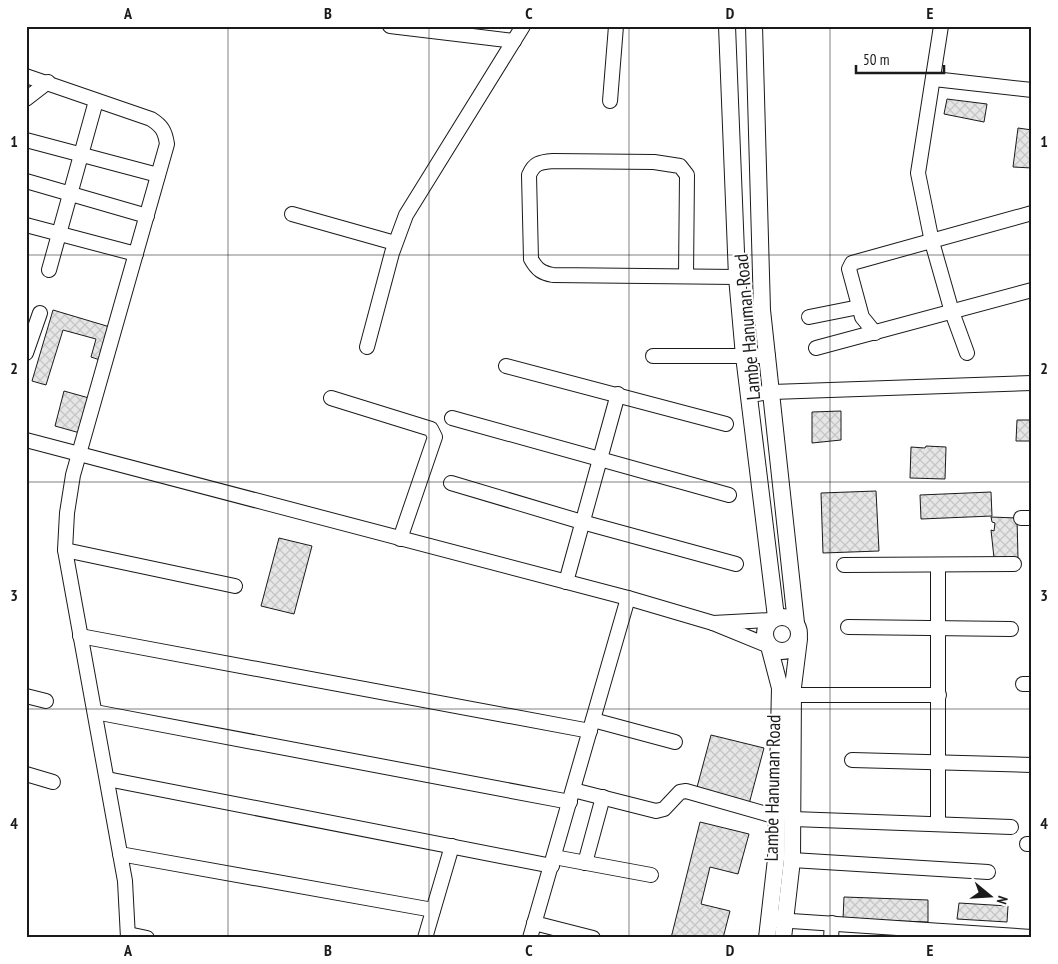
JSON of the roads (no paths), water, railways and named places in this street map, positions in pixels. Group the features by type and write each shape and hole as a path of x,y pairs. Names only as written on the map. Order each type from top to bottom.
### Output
{"main road":[{"name":"Lambe Hanuman Road","path":"727,26 737,277 744,356 774,619"},
{"name":"Lambe Hanuman Road","path":"754,26 762,310 796,623"},
{"path":"769,646 774,650 786,651 796,644 800,633 796,623 787,617 774,619 764,634 780,688 785,818"},
{"name":"Lambe Hanuman Road","path":"783,938 777,921 784,860 793,695 799,639"},
{"path":"767,938 777,921"}],"street":[{"path":"390,26 514,41"},
{"path":"367,347 395,243 406,216 523,26"},
{"path":"610,101 616,26"},
{"path":"941,26 934,79 918,165 932,242 952,312 967,354"},
{"path":"26,76 151,119 166,132 167,144 79,453 67,513 65,550 125,881 128,936 147,938"},
{"path":"934,79 1032,90"},
{"path":"26,99 48,82"},
{"path":"49,270 96,101"},
{"path":"26,140 158,175"},
{"path":"686,276 687,175 680,166 654,162 552,161 542,162 533,166 529,175 531,260 536,269 553,275 737,277"},
{"path":"26,181 147,216"},
{"path":"876,334 862,317 849,269 852,263 1032,213"},
{"path":"292,214 395,243"},
{"path":"26,225 136,254"},
{"path":"816,348 876,334 1032,290"},
{"path":"809,317 859,307"},
{"path":"26,353 40,313"},
{"path":"653,356 768,356"},
{"path":"506,366 726,424"},
{"path":"749,395 772,392 1032,383"},
{"path":"566,582 618,394"},
{"path":"331,398 431,429 434,433 435,437 400,539"},
{"path":"452,418 729,495"},
{"path":"26,440 628,598 713,624 769,646"},
{"path":"451,483 582,522 736,564"},
{"path":"65,550 234,586"},
{"path":"938,564 938,824"},
{"path":"844,565 1014,564"},
{"path":"530,938 628,598"},
{"path":"713,624 774,619"},
{"path":"848,627 1011,629"},
{"path":"80,636 592,725 675,742"},
{"path":"793,695 939,695"},
{"path":"26,696 46,700"},
{"path":"95,712 572,796 602,798 656,811 664,809 680,792 686,791 785,818 1011,827"},
{"path":"852,760 1032,765"},
{"path":"26,774 53,782"},
{"path":"107,779 452,846 553,861 586,863 651,875"},
{"path":"586,863 602,798"},
{"path":"425,938 452,846"},
{"path":"120,854 433,910"},
{"path":"784,860 988,872"},
{"path":"777,921 832,924 875,932 1032,937"},
{"path":"534,923 593,938"},
{"path":"831,938 832,924"}]}
